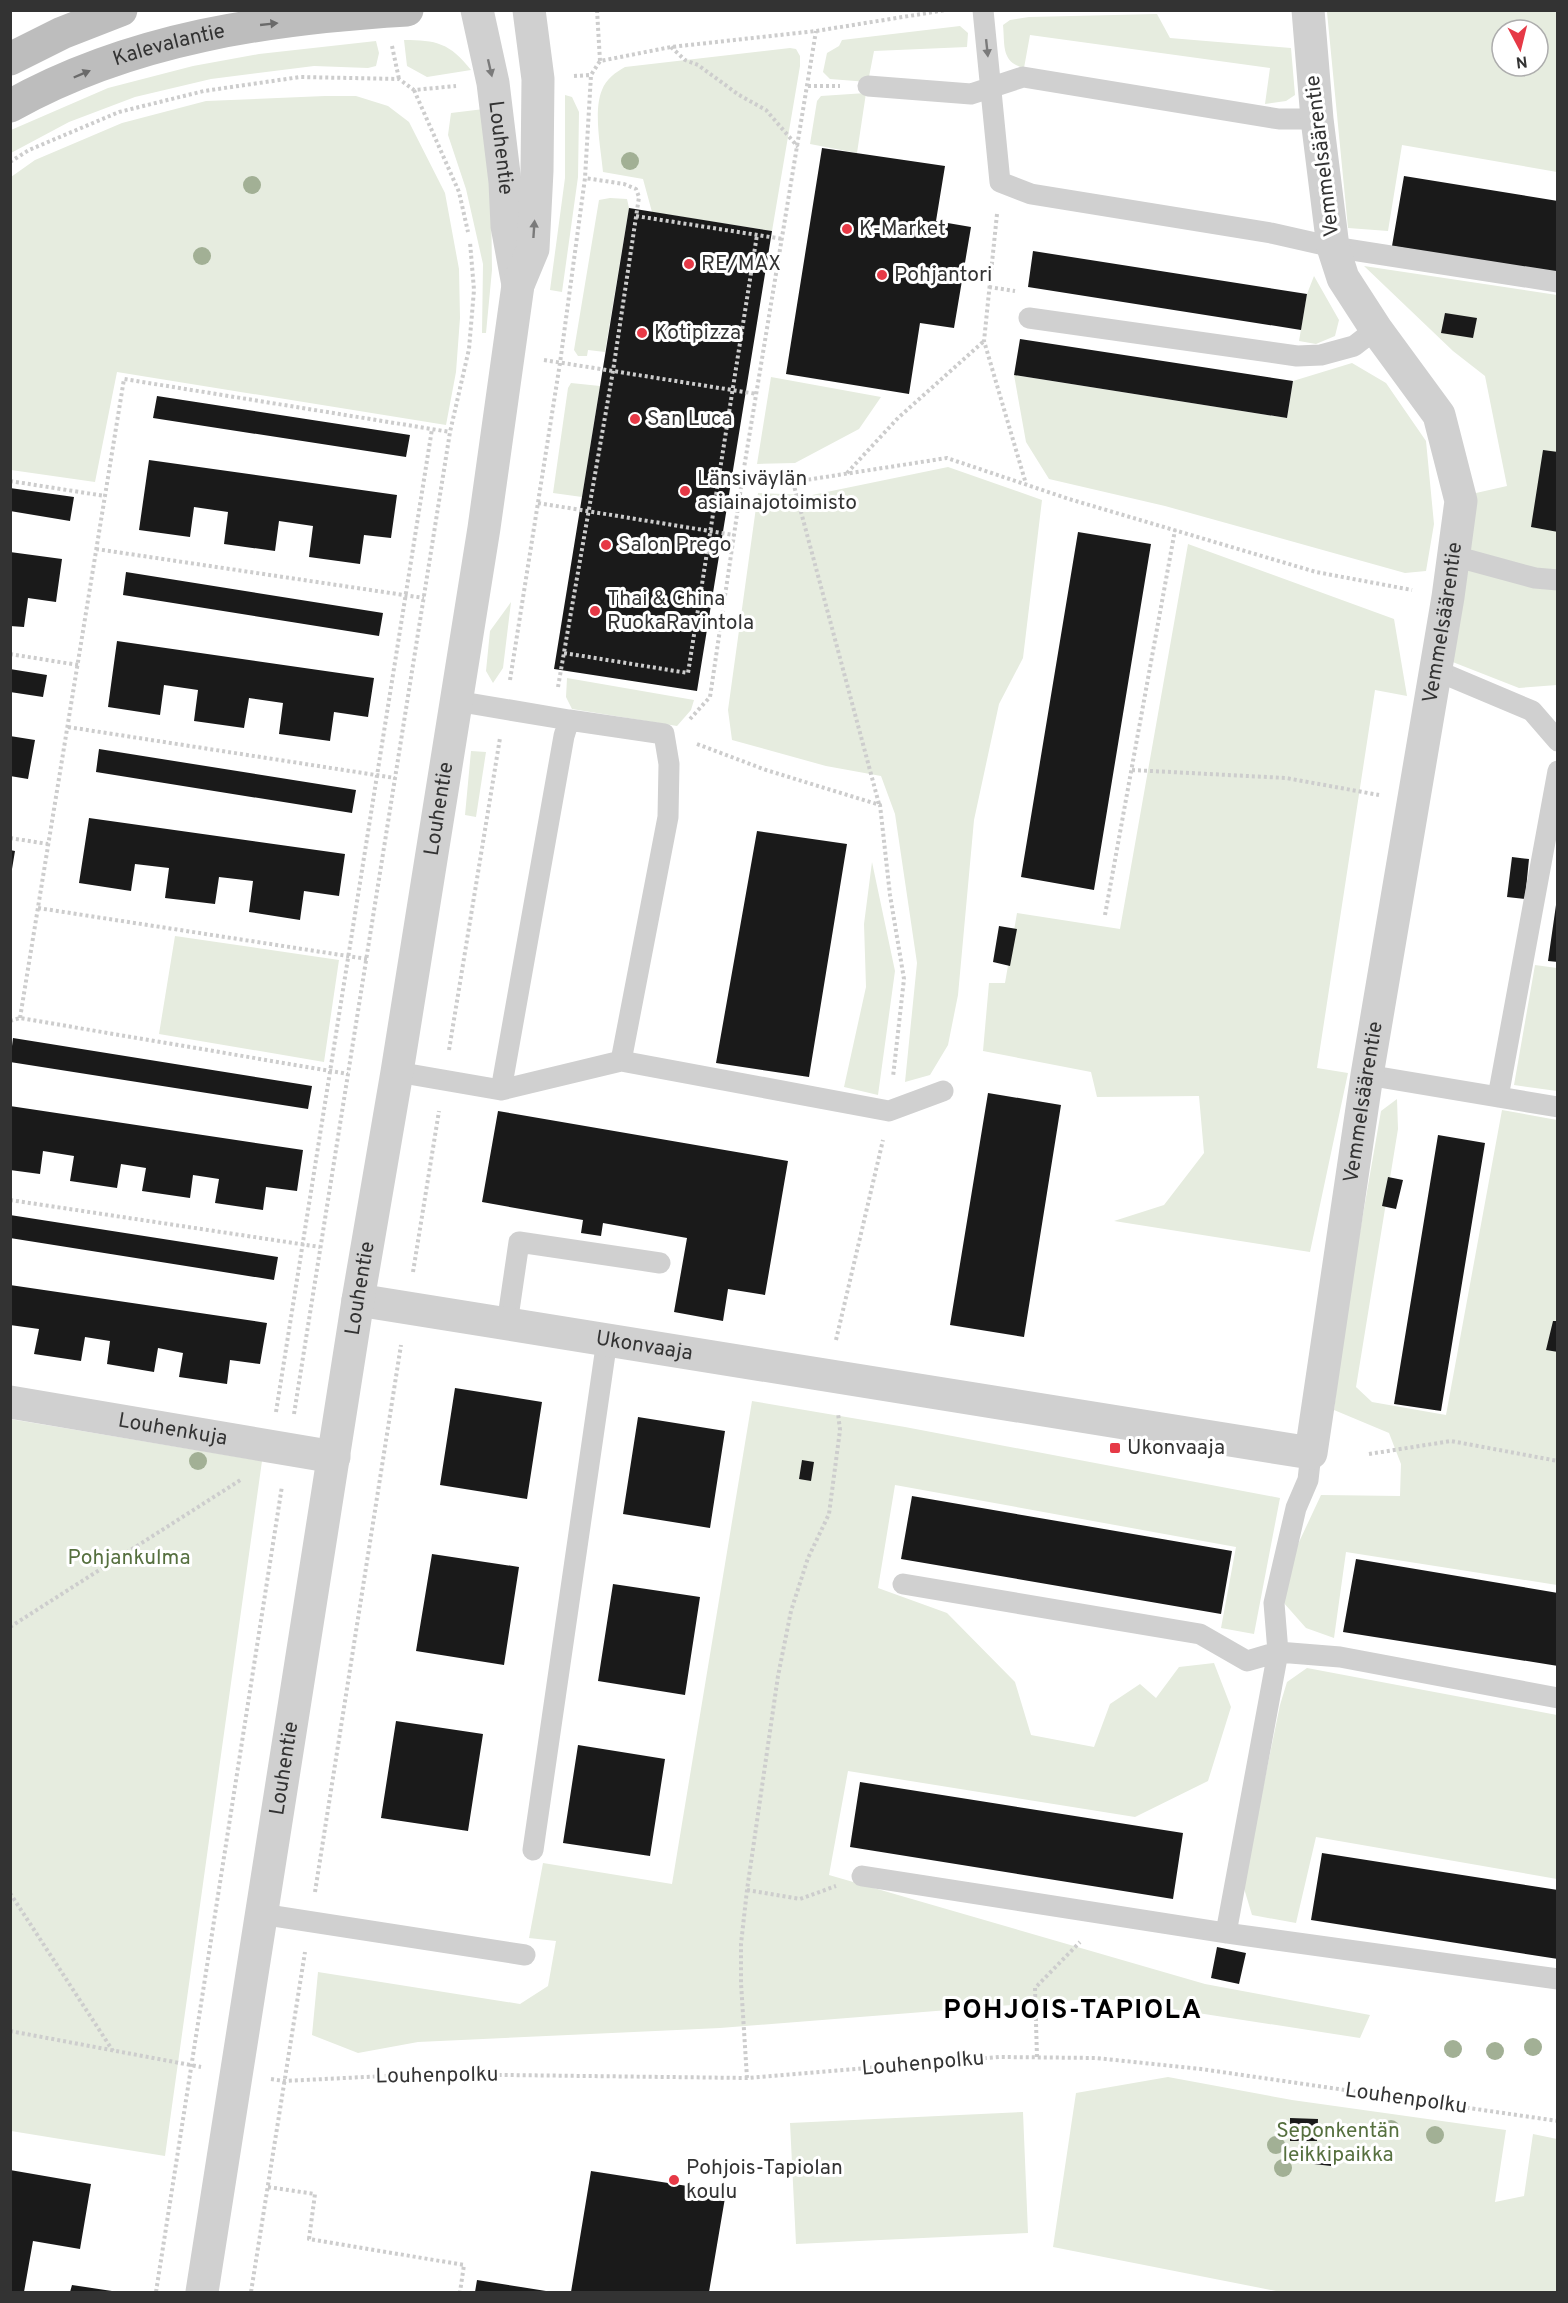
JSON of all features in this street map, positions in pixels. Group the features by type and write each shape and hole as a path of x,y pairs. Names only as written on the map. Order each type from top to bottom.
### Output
{"main road":[{"path":"10,59 62,33 121,10"},
{"name":"Kalevalantie","path":"10,106 102,65 186,38 244,27 407,10"}],"street":[{"name":"Louhentie","path":"477,10 493,83 505,182 507,226 518,285"},
{"name":"Louhentie","path":"202,2292 358,1300 398,1072 484,528 518,285 532,249 537,171 538,79 530,10"},
{"name":"Vemmelsäärentie","path":"1308,10 1317,119 1333,247 1342,278 1439,415 1461,501 1448,597 1367,1075 1311,1453"},
{"name":"Ukonvaaja","path":"358,1300 1311,1453"},
{"name":"Louhenkuja","path":"10,1402 334,1457"}],"lane":[{"path":"983,10 1000,182 1031,194 1270,232 1333,247 1557,282"},
{"path":"868,86 971,94 1023,77 1279,119 1317,119"},
{"path":"1029,318 1297,356 1321,355 1354,346 1376,328"},
{"path":"1454,556 1536,578 1557,580"},
{"path":"1435,670 1532,711 1557,741"},
{"path":"456,701 664,734 669,764 668,817 621,1061"},
{"path":"501,1090 564,736 569,720"},
{"path":"1498,1097 1557,771"},
{"path":"398,1072 501,1090 621,1061 889,1111 943,1091"},
{"path":"1367,1075 1557,1107"},
{"path":"507,1324 519,1242 660,1263"},
{"path":"533,1850 607,1340"},
{"path":"1226,1933 1278,1652 1274,1603 1296,1508 1308,1480 1311,1453"},
{"path":"903,1584 1200,1634 1247,1661 1278,1652 1340,1657 1557,1698"},
{"path":"862,1876 1226,1933 1557,1979"},
{"path":"261,1914 525,1955"}],"path":[{"path":"251,2292 560,363 585,178 591,75 600,61 597,10"},
{"path":"600,61 671,47 816,31 946,10"},
{"path":"689,720 710,697 743,474 816,31"},
{"path":"671,47 685,60 698,65 739,95 766,110 798,148"},
{"path":"10,162 29,150 119,112 204,91 300,77 399,80 414,90 459,192 470,237 474,290 469,349 450,432 419,628"},
{"path":"414,90 460,86"},
{"path":"558,690 613,371 639,196 636,189 624,184 585,178"},
{"path":"1000,182 984,341 1027,485"},
{"path":"636,216 783,239"},
{"path":"564,653 688,673 757,235"},
{"path":"846,474 898,418 984,341"},
{"path":"560,363 757,394"},
{"path":"20,1018 124,379 450,432"},
{"path":"10,1627 279,1448 302,1245 432,429"},
{"path":"743,474 793,483 947,458 1027,485 1316,572 1448,597"},
{"path":"10,481 105,496"},
{"path":"793,483 880,805"},
{"path":"538,503 734,535"},
{"path":"1105,915 1175,530"},
{"path":"96,549 424,598"},
{"path":"10,654 78,665"},
{"path":"68,727 395,778"},
{"path":"1132,770 1286,778 1413,801"},
{"path":"10,838 48,844"},
{"path":"38,908 366,959"},
{"path":"10,1021 20,1018 348,1074"},
{"path":"10,1200 320,1247"},
{"path":"1370,1454 1451,1441 1557,1461"},
{"path":"747,1890 800,1899 862,1876"},
{"path":"10,1893 113,2051"},
{"path":"1037,2057 1035,1988 1108,1914"},
{"path":"10,2031 192,2065"},
{"name":"Louhenpolku","path":"284,2081 426,2074 747,2078 999,2057 1096,2058 1201,2069 1557,2121"},
{"path":"268,2187 315,2194 309,2239 464,2265 460,2292"}],"green space":[{"path":"1350,10 1557,11 1557,172 1402,145 1388,231 1348,228 1327,12"},
{"path":"1157,14 1170,38 1291,48 1295,95 1286,101 1265,104 1270,68 1030,35 1024,68 1011,62 1004,46 1003,25 1010,20 1029,17"},
{"path":"960,26 968,33 967,47 874,51 868,82 830,79 823,72 827,53 839,46 842,40"},
{"path":"404,40 434,42 442,45 456,54 471,70 427,77 407,66"},
{"path":"376,41 379,53 376,66 368,68 314,66 211,79 135,97 69,122 11,153 11,130 108,88 193,66 259,54"},
{"path":"796,49 800,56 800,66 772,231 652,212 643,179 603,172 598,130 599,99 606,82 618,71 625,67"},
{"path":"866,93 857,153 810,144 817,101 821,96"},
{"path":"565,95 572,97 579,112 578,177 562,292 550,290 565,178"},
{"path":"356,96 388,106 409,122 445,193 459,269 460,318 456,372 446,425 117,372 95,482 11,470 11,177 35,160 122,123 206,101"},
{"path":"484,109 491,195 492,270 486,333 482,333 483,264 466,189 448,135 451,113"},
{"path":"627,199 629,208 605,352 588,350 587,356 578,356 574,350 599,200"},
{"path":"1364,266 1557,295 1557,685 1519,688 1445,659 1463,578 1476,493 1507,486 1485,376 1453,351"},
{"path":"1314,276 1339,320 1335,336 1316,344 1299,341 1307,294"},
{"path":"1352,363 1386,383 1426,441 1434,524 1426,571 1405,573 1165,506 1049,479 1026,442 1014,375 1287,418 1293,381"},
{"path":"771,377 881,397 859,429 795,463 757,464"},
{"path":"571,383 600,386 582,497 553,493 568,388"},
{"path":"948,467 1042,500 1023,658 999,704 974,820 958,995 948,1045 930,1075 905,1082 917,963 895,814 881,776 826,766 732,740 728,710 758,493 812,495"},
{"path":"1188,544 1394,619 1407,696 1375,690 1317,1068 1348,1073 1310,1252 1114,1221 1164,1205 1204,1153 1199,1096 1097,1097 1091,1072 983,1051 989,983 1005,983 1017,913 1120,929"},
{"path":"511,602 503,668 493,683 486,671 490,631"},
{"path":"567,678 694,700 691,710 677,726 572,709 566,697"},
{"path":"471,751 486,752 476,817 465,815"},
{"path":"872,862 895,971 878,1095 844,1087 866,987 864,924"},
{"path":"175,936 339,960 324,1062 159,1034"},
{"path":"1535,965 1557,968 1557,1091 1514,1085"},
{"path":"1397,1099 1398,1129 1356,1387 1372,1402 1446,1415 1502,1110 1557,1120 1557,1585 1346,1552 1334,1638 1306,1628 1283,1602 1292,1557 1321,1495 1400,1496 1401,1464 1389,1433 1334,1410 1346,1312 1381,1111"},
{"path":"752,1401 905,1427 1280,1498 1254,1634 1221,1628 1236,1547 895,1485 878,1588 947,1613 1015,1682 1031,1735 1094,1747 1110,1704 1140,1684 1156,1698 1179,1667 1214,1663 1231,1707 1208,1781 1135,1817 848,1771 829,1875 1205,1984 1370,2015 1360,2038 1101,1998 720,2028 418,2042 358,2053 312,2035 318,1972 520,2004 548,1986 556,1941 529,1938 543,1863 672,1884"},
{"name":"Pohjankulma","path":"10,1419 262,1461 165,2156 11,2131"},
{"path":"1307,1668 1557,1715 1557,1879 1316,1837 1296,1923 1252,1915 1243,1885 1280,1705 1287,1682"},
{"name":"Seponkentän leikkipaikka","path":"1168,2077 1292,2100 1506,2130 1495,2202 1524,2196 1533,2134 1557,2139 1557,2292 1281,2292 1053,2247 1076,2093"},
{"path":"1023,2112 1028,2233 796,2244 790,2123"}],"building":[{"name":"Pohjantori","path":"822,148 945,166 936,221 971,227 954,328 920,323 909,394 786,374"},
{"path":"1404,176 1558,201 1558,274 1392,246"},
{"path":"629,208 772,231 697,691 554,669"},
{"path":"1033,251 1307,294 1301,330 1028,287"},
{"path":"1445,313 1477,318 1473,338 1441,333"},
{"path":"1020,339 1293,381 1287,418 1014,375"},
{"path":"157,396 410,435 406,457 153,418"},
{"path":"1543,450 1558,452 1558,532 1531,527"},
{"path":"149,460 397,495 391,538 364,535 360,564 309,557 313,526 279,521 275,551 224,544 228,512 194,507 190,537 139,530"},
{"path":"10,488 74,497 70,521 10,511"},
{"path":"1078,532 1151,544 1094,890 1021,877"},
{"path":"10,552 62,559 56,602 28,598 24,627 10,626"},
{"path":"126,572 383,613 379,636 123,595"},
{"path":"117,641 374,678 368,717 334,712 330,741 279,734 283,703 249,698 244,728 194,721 198,690 164,685 160,715 108,707"},
{"path":"10,669 47,675 43,697 10,692"},
{"path":"10,736 35,740 28,779 10,776"},
{"path":"99,749 356,790 352,813 96,772"},
{"path":"89,818 345,854 339,896 304,891 300,920 249,912 253,881 219,877 215,904 165,898 169,868 135,864 131,891 79,883"},
{"path":"757,831 847,844 809,1077 716,1063"},
{"path":"10,850 15,851 12,869 10,869"},
{"path":"1512,857 1529,859 1525,899 1507,897"},
{"path":"1556,905 1558,905 1558,962 1548,961"},
{"path":"999,926 1017,929 1010,966 993,962"},
{"path":"13,1038 312,1086 308,1109 10,1062"},
{"path":"988,1093 1061,1105 1024,1337 950,1325"},
{"path":"10,1106 303,1150 297,1191 266,1187 263,1210 215,1203 219,1179 193,1175 190,1198 142,1191 146,1168 121,1164 117,1188 70,1181 74,1156 43,1151 40,1174 10,1170"},
{"path":"498,1111 788,1161 765,1295 728,1289 723,1321 674,1312 687,1238 603,1223 601,1236 581,1233 583,1220 482,1202"},
{"path":"1438,1135 1485,1143 1441,1411 1394,1404"},
{"path":"1388,1177 1403,1180 1396,1209 1382,1206"},
{"path":"10,1215 278,1257 274,1280 10,1238"},
{"path":"10,1285 267,1323 260,1364 230,1360 227,1384 179,1377 183,1353 158,1348 154,1372 107,1364 110,1341 85,1337 81,1361 34,1354 39,1329 10,1325"},
{"path":"1553,1321 1558,1321 1558,1352 1546,1350"},
{"path":"455,1388 542,1402 527,1499 440,1485"},
{"path":"638,1417 725,1431 710,1528 623,1514"},
{"path":"802,1460 814,1462 811,1481 799,1479"},
{"path":"912,1496 1232,1551 1221,1614 901,1559"},
{"path":"432,1554 519,1567 504,1665 416,1651"},
{"path":"1356,1559 1558,1593 1558,1666 1343,1632"},
{"path":"613,1584 700,1597 685,1695 598,1681"},
{"path":"396,1721 483,1734 468,1831 381,1818"},
{"path":"578,1745 665,1759 650,1856 563,1843"},
{"path":"860,1782 1183,1833 1173,1899 850,1847"},
{"path":"1322,1853 1558,1890 1558,1959 1311,1920"},
{"path":"1217,1947 1246,1953 1239,1984 1211,1978"},
{"path":"1290,2118 1318,2119 1317,2141 1290,2141"},
{"path":"1315,2155 1332,2156 1331,2166 1314,2164"},
{"path":"10,2170 91,2184 80,2249 33,2241 24,2292 10,2292"},
{"path":"591,2171 726,2192 709,2292 571,2292"},
{"path":"477,2280 546,2291 546,2292 475,2292"},
{"path":"72,2285 112,2291 70,2292"}],"place":[{"name":"K-Market","path":"847,229"},
{"name":"RE/MAX","path":"689,264"},
{"name":"Pohjantori","path":"882,275"},
{"name":"Kotipizza","path":"642,333"},
{"name":"San Luca","path":"635,419"},
{"name":"Länsiväylän asiainajotoimisto","path":"685,491"},
{"name":"Salon Prego","path":"606,545"},
{"name":"Thai & China RuokaRavintola","path":"595,611"},
{"name":"Ukonvaaja","path":"1115,1448"},
{"name":"Pohjois-Tapiolan koulu","path":"674,2180"}],"district":[{"name":"POHJOIS-TAPIOLA","path":"1073,2011"}]}
